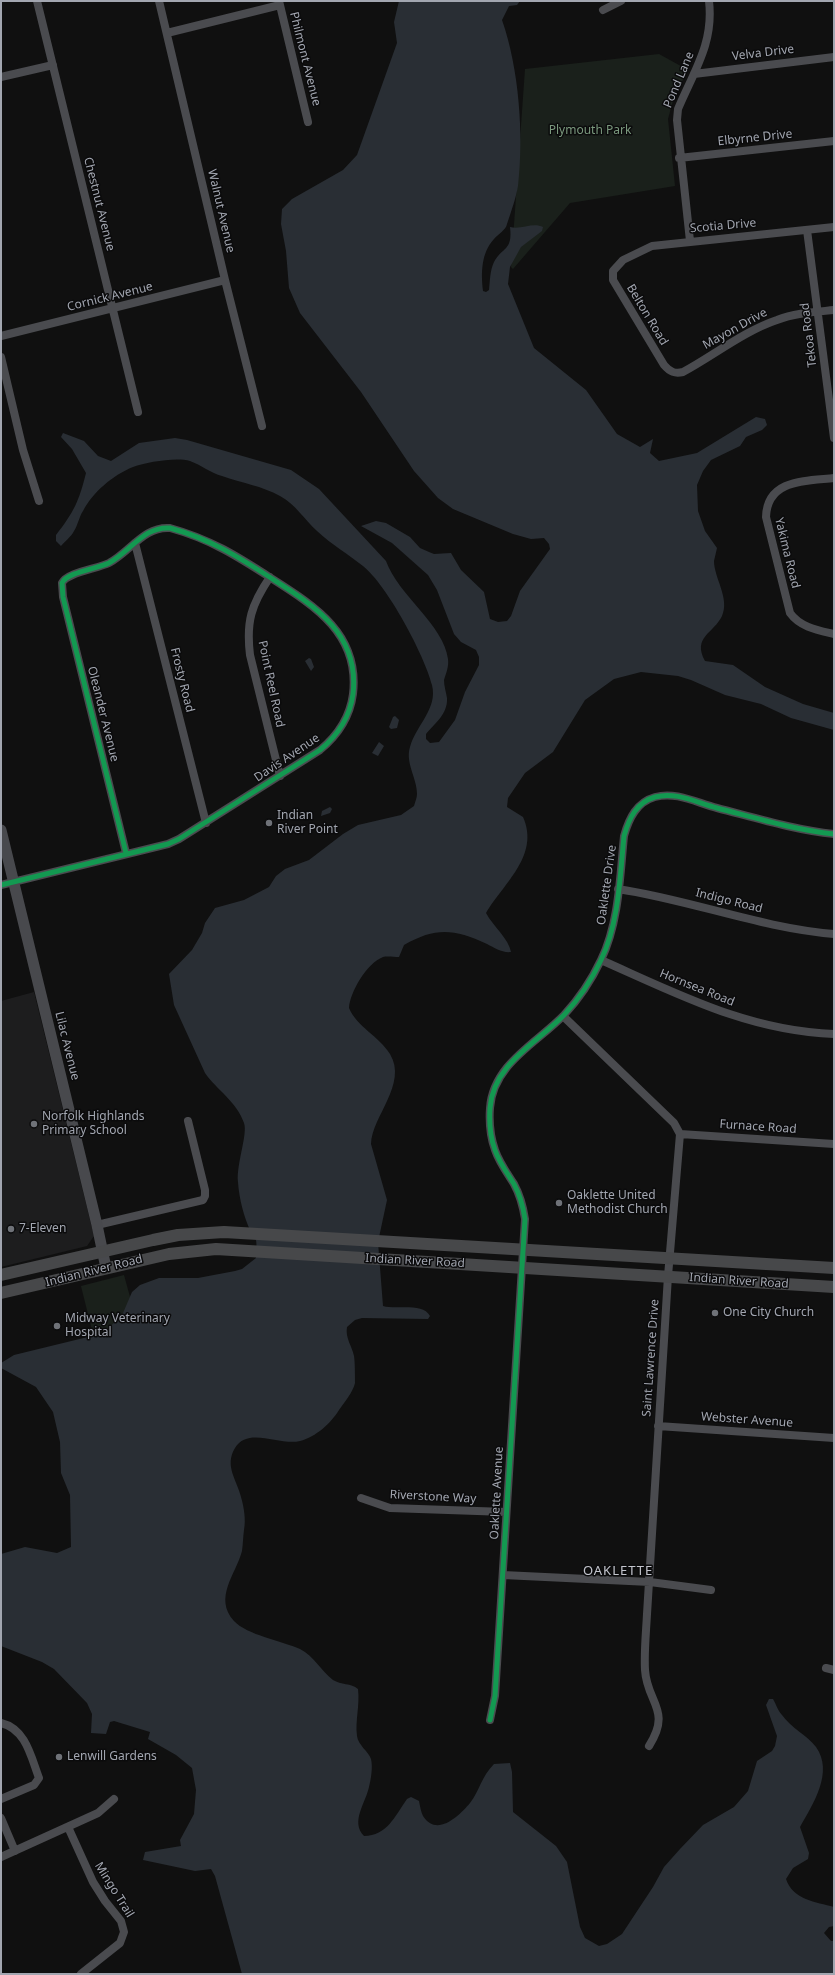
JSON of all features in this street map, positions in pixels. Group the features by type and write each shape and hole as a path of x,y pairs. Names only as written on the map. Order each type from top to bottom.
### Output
{"main road":[{"name":"Indian River Road","path":"1,1275 102,1250 178,1235 207,1232 834,1268"},
{"name":"Indian River Road","path":"1,1294 169,1254 206,1249 414,1260 834,1287"}],"street":[{"name":"Chestnut Avenue","path":"37,1 138,412"},
{"name":"Walnut Avenue","path":"158,1 167,33 225,280 262,426"},
{"path":"603,10 621,1"},
{"name":"Pond Lane","path":"690,241 677,131 678,109 703,55 711,24 709,1"},
{"path":"167,33 280,3"},
{"name":"Philmont Avenue","path":"280,3 308,122"},
{"name":"Velva Drive","path":"694,74 834,57"},
{"path":"1,77 53,65"},
{"name":"Elbyrne Drive","path":"680,158 834,141"},
{"name":"Scotia Drive","path":"618,264 629,256 652,246 834,227"},
{"name":"Tekoa Road","path":"807,230 831,394 834,438"},
{"name":"Belton Road","path":"618,264 613,275 616,287 664,365 669,371 674,373"},
{"name":"Cornick Avenue","path":"1,336 225,280"},
{"name":"Mayon Drive","path":"674,373 683,372 750,333 776,320 834,310"},
{"path":"1,357 23,450 39,501"},
{"name":"Yakima Road","path":"834,478 797,482 784,486 770,499 766,508 768,529 790,613 795,620 803,625 834,634"},
{"name":"Davis Avenue","path":"1,885 126,853 168,844 206,823 320,750 334,737 349,712 354,682 349,654 334,627 306,600 228,550 170,528 155,529 111,562 95,569 70,575 63,580"},
{"name":"Frosty Road","path":"135,543 206,823"},
{"name":"Point Reel Road","path":"270,577 253,604 248,640 250,655 280,776"},
{"name":"Oleander Avenue","path":"63,580 61,590 62,597 126,853"},
{"name":"Oaklette Drive","path":"523,1267 525,1219 521,1201 495,1151 491,1134 490,1106 495,1087 509,1064 525,1048 563,1016 574,1003 601,960 612,929 627,825 634,811 640,805 655,797 678,796 717,808 793,827 834,834"},
{"name":"Lilac Avenue","path":"1,830 97,1225 106,1268"},
{"name":"Indigo Road","path":"618,889 656,895 782,927 834,934"},
{"name":"Hornsea Road","path":"601,960 719,1012 783,1028 834,1034"},
{"path":"563,1016 674,1123 680,1134"},
{"path":"97,1225 203,1200 205,1190 188,1121"},
{"name":"Furnace Road","path":"680,1134 834,1144"},
{"name":"Saint Lawrence Drive","path":"649,1746 659,1726 658,1714 645,1671 658,1426 669,1259 680,1134"},
{"name":"Oaklette Avenue","path":"490,1720 496,1696 506,1512 523,1267"},
{"name":"Webster Avenue","path":"658,1426 834,1438"},
{"name":"Riverstone Way","path":"361,1498 390,1508 506,1512"},
{"path":"503,1575 650,1582 712,1590"},
{"path":"1,1723 12,1726 22,1736 39,1778 34,1785 1,1799"},
{"path":"1,1857 98,1812 114,1799"},
{"path":"1,1818 15,1851"},
{"name":"Mingo Trail","path":"68,1827 93,1882 129,1933 120,1943 81,1974"}],"shaded area":[{"path":"399,1 520,1 517,5 509,6 502,20 513,59 519,102 520,166 518,186 506,226 490,245 484,257 482,270 483,291 486,292 489,290 494,262 508,245 511,235 510,227 518,228 535,225 543,227 542,231 521,247 510,267 508,284 534,348 586,390 617,434 640,447 653,439 650,453 659,461 697,453 756,417 765,419 767,425 762,430 746,437 740,446 711,460 703,471 697,485 698,511 705,531 717,548 714,561 724,602 722,616 703,641 701,646 702,653 705,661 733,665 765,687 803,704 834,713 834,730 791,718 761,704 725,695 678,676 641,672 614,679 585,700 553,752 525,773 508,798 507,807 523,817 527,831 527,844 524,856 518,868 486,913 504,937 510,947 511,952 496,949 465,935 445,932 436,933 415,939 404,945 399,957 383,957 377,960 360,979 352,994 349,1008 357,1021 380,1042 390,1054 394,1065 395,1077 388,1100 373,1133 371,1144 387,1200 378,1242 383,1306 422,1309 430,1316 428,1319 362,1318 355,1320 347,1327 347,1331 354,1356 355,1383 348,1397 332,1420 317,1433 300,1441 292,1442 256,1437 248,1438 235,1448 232,1455 231,1467 243,1505 245,1526 242,1551 228,1586 226,1604 228,1612 234,1621 240,1626 256,1634 300,1649 305,1652 333,1680 358,1689 357,1736 359,1742 370,1756 372,1766 369,1787 360,1812 358,1825 364,1836 379,1833 385,1829 407,1799 411,1797 419,1801 423,1816 429,1822 435,1825 441,1825 448,1822 470,1803 486,1774 494,1764 510,1763 512,1772 513,1812 556,1846 567,1862 580,1927 585,1938 599,1946 607,1944 622,1934 653,1887 664,1867 703,1825 734,1807 748,1791 757,1761 772,1751 775,1746 777,1736 766,1705 769,1699 773,1699 779,1712 816,1747 821,1757 823,1767 820,1788 800,1827 809,1853 808,1859 793,1868 786,1879 789,1886 800,1896 834,1907 834,1926 829,1927 824,1933 831,1941 834,1941 834,1974 242,1974 215,1876 211,1869 195,1871 143,1860 145,1852 181,1846 180,1840 194,1814 196,1790 192,1768 176,1755 148,1739 150,1732 114,1721 110,1722 106,1734 91,1733 92,1714 87,1703 54,1669 42,1662 1,1646 1,1554 25,1547 57,1553 71,1547 70,1495 61,1473 60,1442 53,1412 36,1387 1,1368 1,1363 14,1355 100,1334 111,1326 123,1313 132,1292 140,1285 159,1278 198,1278 235,1271 242,1269 256,1258 256,1240 248,1226 239,1195 238,1175 245,1128 244,1123 232,1102 205,1073 174,1005 169,974 192,950 202,933 205,923 215,908 244,900 269,887 276,876 285,869 309,860 343,834 358,825 401,815 414,806 417,796 409,759 410,747 429,709 433,694 432,685 422,657 394,604 373,575 323,536 286,500 266,490 218,475 190,461 170,460 139,465 126,470 111,479 92,497 80,516 73,533 61,546 56,541 56,535 75,506 86,473 72,449 61,437 63,433 84,441 98,456 111,461 139,443 175,438 187,440 291,470 319,489 386,561 400,586 430,622 445,646 448,659 444,680 447,704 443,714 426,734 426,739 430,743 439,742 455,720 465,692 479,665 479,657 476,650 461,642 454,634 437,590 428,575 392,543 361,526 376,521 386,523 410,537 420,548 434,554 451,553 461,570 484,592 490,619 498,622 507,621 511,616 520,591 550,549 549,544 544,538 531,539 513,534 453,509 438,498 414,471 361,392 300,313 289,288 286,251 281,224 282,209 292,199 343,170 357,155 397,43 394,22"},
{"path":"309,658 311,659 314,667 311,671 305,661"},
{"path":"395,716 399,720 397,728 391,729 389,727 393,717"},
{"path":"379,742 384,746 378,756 372,753"},
{"path":"330,807 332,809 330,813 321,816 322,811"},
{"name":"Norfolk Highlands Primary School","path":"34,992 94,1236 87,1246 1,1267 1,1001"}],"green space":[{"name":"Plymouth Park","path":"659,54 688,70 674,97 668,119 675,186 570,203 513,269 511,267 525,69"},
{"path":"124,1275 138,1326 112,1340 96,1332 121,1348 93,1334 81,1286"}],"cycle path":[{"path":"1,885 168,844 179,839 320,750 332,739 346,718 353,694 353,673 349,654 342,638 331,624 318,611 303,600 246,562 198,537 170,528 161,528 145,535 109,563 76,573 65,579 62,583 63,597 126,853"},
{"path":"490,1720 495,1696 525,1219 518,1192 503,1167 492,1140 490,1129 490,1108 493,1093 499,1079 508,1067 569,1009 589,982 601,960 612,931 618,899 624,836 631,817 643,803 655,797 671,795 805,830 834,834"}],"place":[{"name":"Indian River Point","path":"269,823"},
{"name":"Norfolk Highlands Primary School","path":"34,1124"},
{"name":"Oaklette United Methodist Church","path":"559,1203"},
{"name":"7-Eleven","path":"11,1229"},
{"name":"One City Church","path":"715,1313"},
{"name":"Midway Veterinary Hospital","path":"57,1326"},
{"name":"Lenwill Gardens","path":"59,1757"}],"district":[{"name":"OAKLETTE","path":"618,1571"}]}
